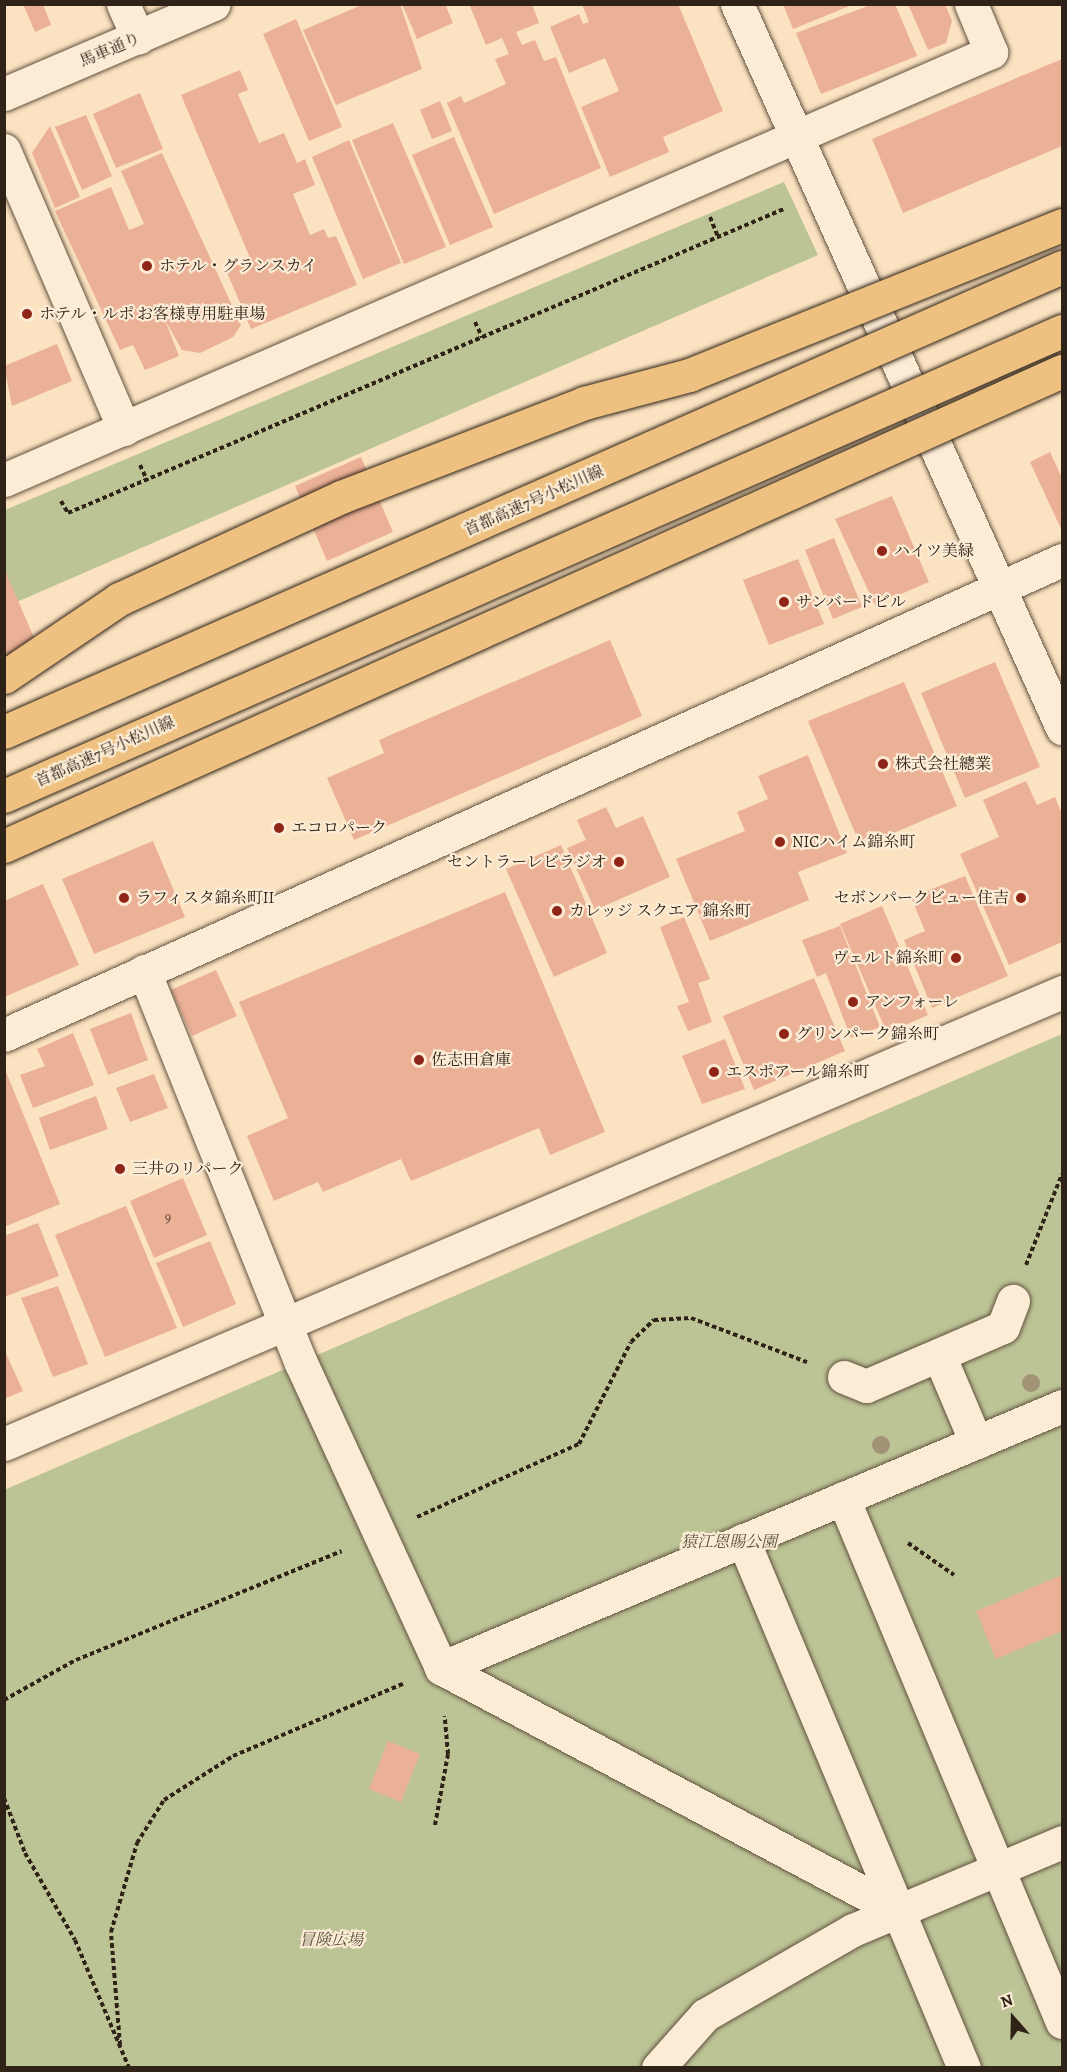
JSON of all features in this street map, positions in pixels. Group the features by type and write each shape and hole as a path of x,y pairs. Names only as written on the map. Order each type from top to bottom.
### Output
{"highway":[{"path":"4,677 119,599 193,561 351,492 584,403 689,375 1062,225"},
{"name":"首都高速7号小松川線","path":"4,732 1062,267"},
{"name":"首都高速7号小松川線","path":"4,796 1062,331"},
{"path":"4,846 1036,388 1062,371"}],"street":[{"path":"123,4 138,38"},
{"name":"馬車通り","path":"4,94 214,4"},
{"path":"737,4 796,141 1062,728"},
{"path":"4,480 796,141 991,52 971,4"},
{"path":"4,150 124,429"},
{"path":"4,1035 998,586 1062,560"},
{"path":"144,971 286,1323 441,1668 898,1911"},
{"path":"4,1444 1062,992"},
{"path":"844,1377 866,1386 1003,1327 1013,1300"},
{"path":"939,1355 976,1442"},
{"path":"441,1668 1062,1406"},
{"path":"843,1498 1062,2022"},
{"path":"743,1540 964,2067"},
{"path":"658,2067 705,2015 853,1930 1062,1842"}],"path":[{"path":"56,495 68,513 795,204"},
{"path":"1013,1300 1062,1174"},
{"path":"4,1700 76,1660 379,1534 579,1444 631,1342 654,1320 678,1316 709,1323 844,1377"},
{"path":"120,2045 111,1932 137,1844 164,1800 233,1756 441,1668 448,1754 435,1825"},
{"path":"4,1798 25,1853 75,1940 129,2067"}],"green space":[{"path":"784,182 818,255 5,607 5,510"},
{"name":"猿江恩賜公園","path":"1062,1034 1062,2067 5,2067 4,1490"}],"building":[{"path":"23,4 43,4 51,25 35,32"},
{"path":"364,4 400,4 422,69 336,105 303,30"},
{"path":"402,4 445,4 453,23 417,39"},
{"path":"469,4 532,4 539,23 516,32 522,45 535,40 544,61 556,57 601,168 494,214 447,103 461,96 464,103 506,84 495,59 509,54 502,38 486,45"},
{"path":"582,4 678,4 723,111 663,137 669,152 610,177 581,107 619,91 605,58 569,73 550,27 579,14 583,24 589,22"},
{"path":"783,4 852,4 852,5 793,29"},
{"path":"873,4 895,4 917,56 821,94 796,33"},
{"path":"908,4 945,4 952,21 946,43 928,50"},
{"path":"296,19 342,127 309,141 263,34"},
{"path":"1062,59 1062,146 903,213 872,139"},
{"path":"240,70 248,90 238,94 259,143 284,133 297,163 305,159 315,185 293,194 310,235 324,229 328,238 336,236 357,285 251,329 226,270 251,260 181,95"},
{"path":"140,93 163,149 116,168 93,114"},
{"path":"440,101 452,131 432,139 420,110"},
{"path":"86,115 112,176 82,190 55,127"},
{"path":"393,123 446,247 404,264 352,140"},
{"path":"50,126 80,197 55,208 32,153"},
{"path":"454,137 493,227 450,245 412,155"},
{"path":"349,140 401,263 363,279 312,157"},
{"name":"ホテル・グランスカイ","path":"162,153 241,325 233,337 200,353 182,350 165,320 179,356 145,370 133,345 120,350 55,211 111,187 129,230 144,224 121,171"},
{"path":"57,344 72,381 12,406 4,366"},
{"path":"1050,452 1062,478 1062,531 1030,462"},
{"path":"361,457 393,532 327,561 295,486"},
{"name":"ハイツ美緑","path":"892,496 929,582 875,605 835,519"},
{"path":"834,538 862,607 833,619 805,550"},
{"name":"サンバードビル","path":"798,559 824,624 769,645 743,580"},
{"path":"4,568 41,654 4,669"},
{"path":"610,640 642,716 354,840 327,778 384,753 379,740"},
{"path":"995,662 1040,767 965,798 921,693"},
{"name":"株式会社總業","path":"904,682 957,806 861,847 808,721"},
{"name":"NICハイム錦糸町","path":"808,755 847,853 798,872 809,900 710,941 676,859 745,831 737,812 768,799 758,776"},
{"name":"セボンパークビュー住吉","path":"1026,781 1037,805 1055,797 1062,814 1062,942 1009,965 960,854 999,837 983,800"},
{"name":"セントラーレビラジオ","path":"606,807 616,828 643,816 670,877 595,910 567,848 586,840 577,820"},
{"name":"ラフィスタ錦糸町II","path":"153,841 185,917 94,954 62,879"},
{"name":"カレッジ スクエア 錦糸町","path":"561,845 607,953 554,977 506,869"},
{"name":"ヴェルト錦糸町","path":"965,876 1008,976 932,1008 904,940 925,931 911,897"},
{"path":"43,884 79,965 4,997 4,901"},
{"name":"佐志田倉庫","path":"505,892 605,1132 550,1155 539,1128 411,1181 401,1159 323,1192 318,1182 274,1201 247,1136 288,1118 239,1002"},
{"path":"882,906 928,1015 887,1033 840,924"},
{"path":"684,917 710,979 698,983 712,1022 688,1031 677,1006 689,1002 660,927"},
{"name":"アンフォーレ","path":"840,926 880,1027 851,1038 826,973 817,977 802,940"},
{"path":"216,970 237,1016 192,1036 171,990"},
{"name":"グリンパーク錦糸町","path":"814,978 845,1051 754,1090 723,1016"},
{"path":"131,1013 148,1060 108,1075 90,1029"},
{"path":"73,1033 94,1085 33,1108 20,1075 45,1066 37,1049"},
{"name":"エスポアール錦糸町","path":"725,1039 745,1089 702,1104 682,1056"},
{"path":"4,1067 60,1204 4,1227"},
{"path":"154,1074 168,1108 130,1122 116,1088"},
{"path":"96,1096 108,1129 50,1150 39,1118"},
{"path":"183,1178 207,1235 154,1258 130,1201"},
{"path":"126,1206 177,1328 105,1357 55,1235"},
{"path":"38,1223 59,1276 4,1297 4,1236"},
{"path":"210,1241 236,1304 183,1327 156,1263"},
{"path":"58,1286 88,1364 53,1377 21,1298"},
{"path":"4,1349 23,1391 4,1399"},
{"path":"1062,1575 1062,1631 996,1659 976,1611"},
{"path":"388,1741 420,1754 401,1802 369,1789"}],"place":[{"name":"ホテル・グランスカイ","path":"147,266"},
{"name":"ホテル・ルポ お客様専用駐車場","path":"27,314"},
{"name":"ハイツ美緑","path":"882,551"},
{"name":"サンバードビル","path":"784,602"},
{"name":"株式会社總業","path":"883,764"},
{"name":"エコロパーク","path":"279,828"},
{"name":"NICハイム錦糸町","path":"780,842"},
{"name":"セントラーレビラジオ","path":"619,862"},
{"name":"ラフィスタ錦糸町II","path":"124,898"},
{"name":"セボンパークビュー住吉","path":"1021,898"},
{"name":"カレッジ スクエア 錦糸町","path":"557,911"},
{"name":"ヴェルト錦糸町","path":"956,958"},
{"name":"アンフォーレ","path":"853,1002"},
{"name":"グリンパーク錦糸町","path":"784,1034"},
{"name":"佐志田倉庫","path":"419,1060"},
{"name":"エスポアール錦糸町","path":"714,1072"},
{"name":"三井のリパーク","path":"120,1169"}],"park label":[{"name":"冒険広場","path":"331,1940"}]}
